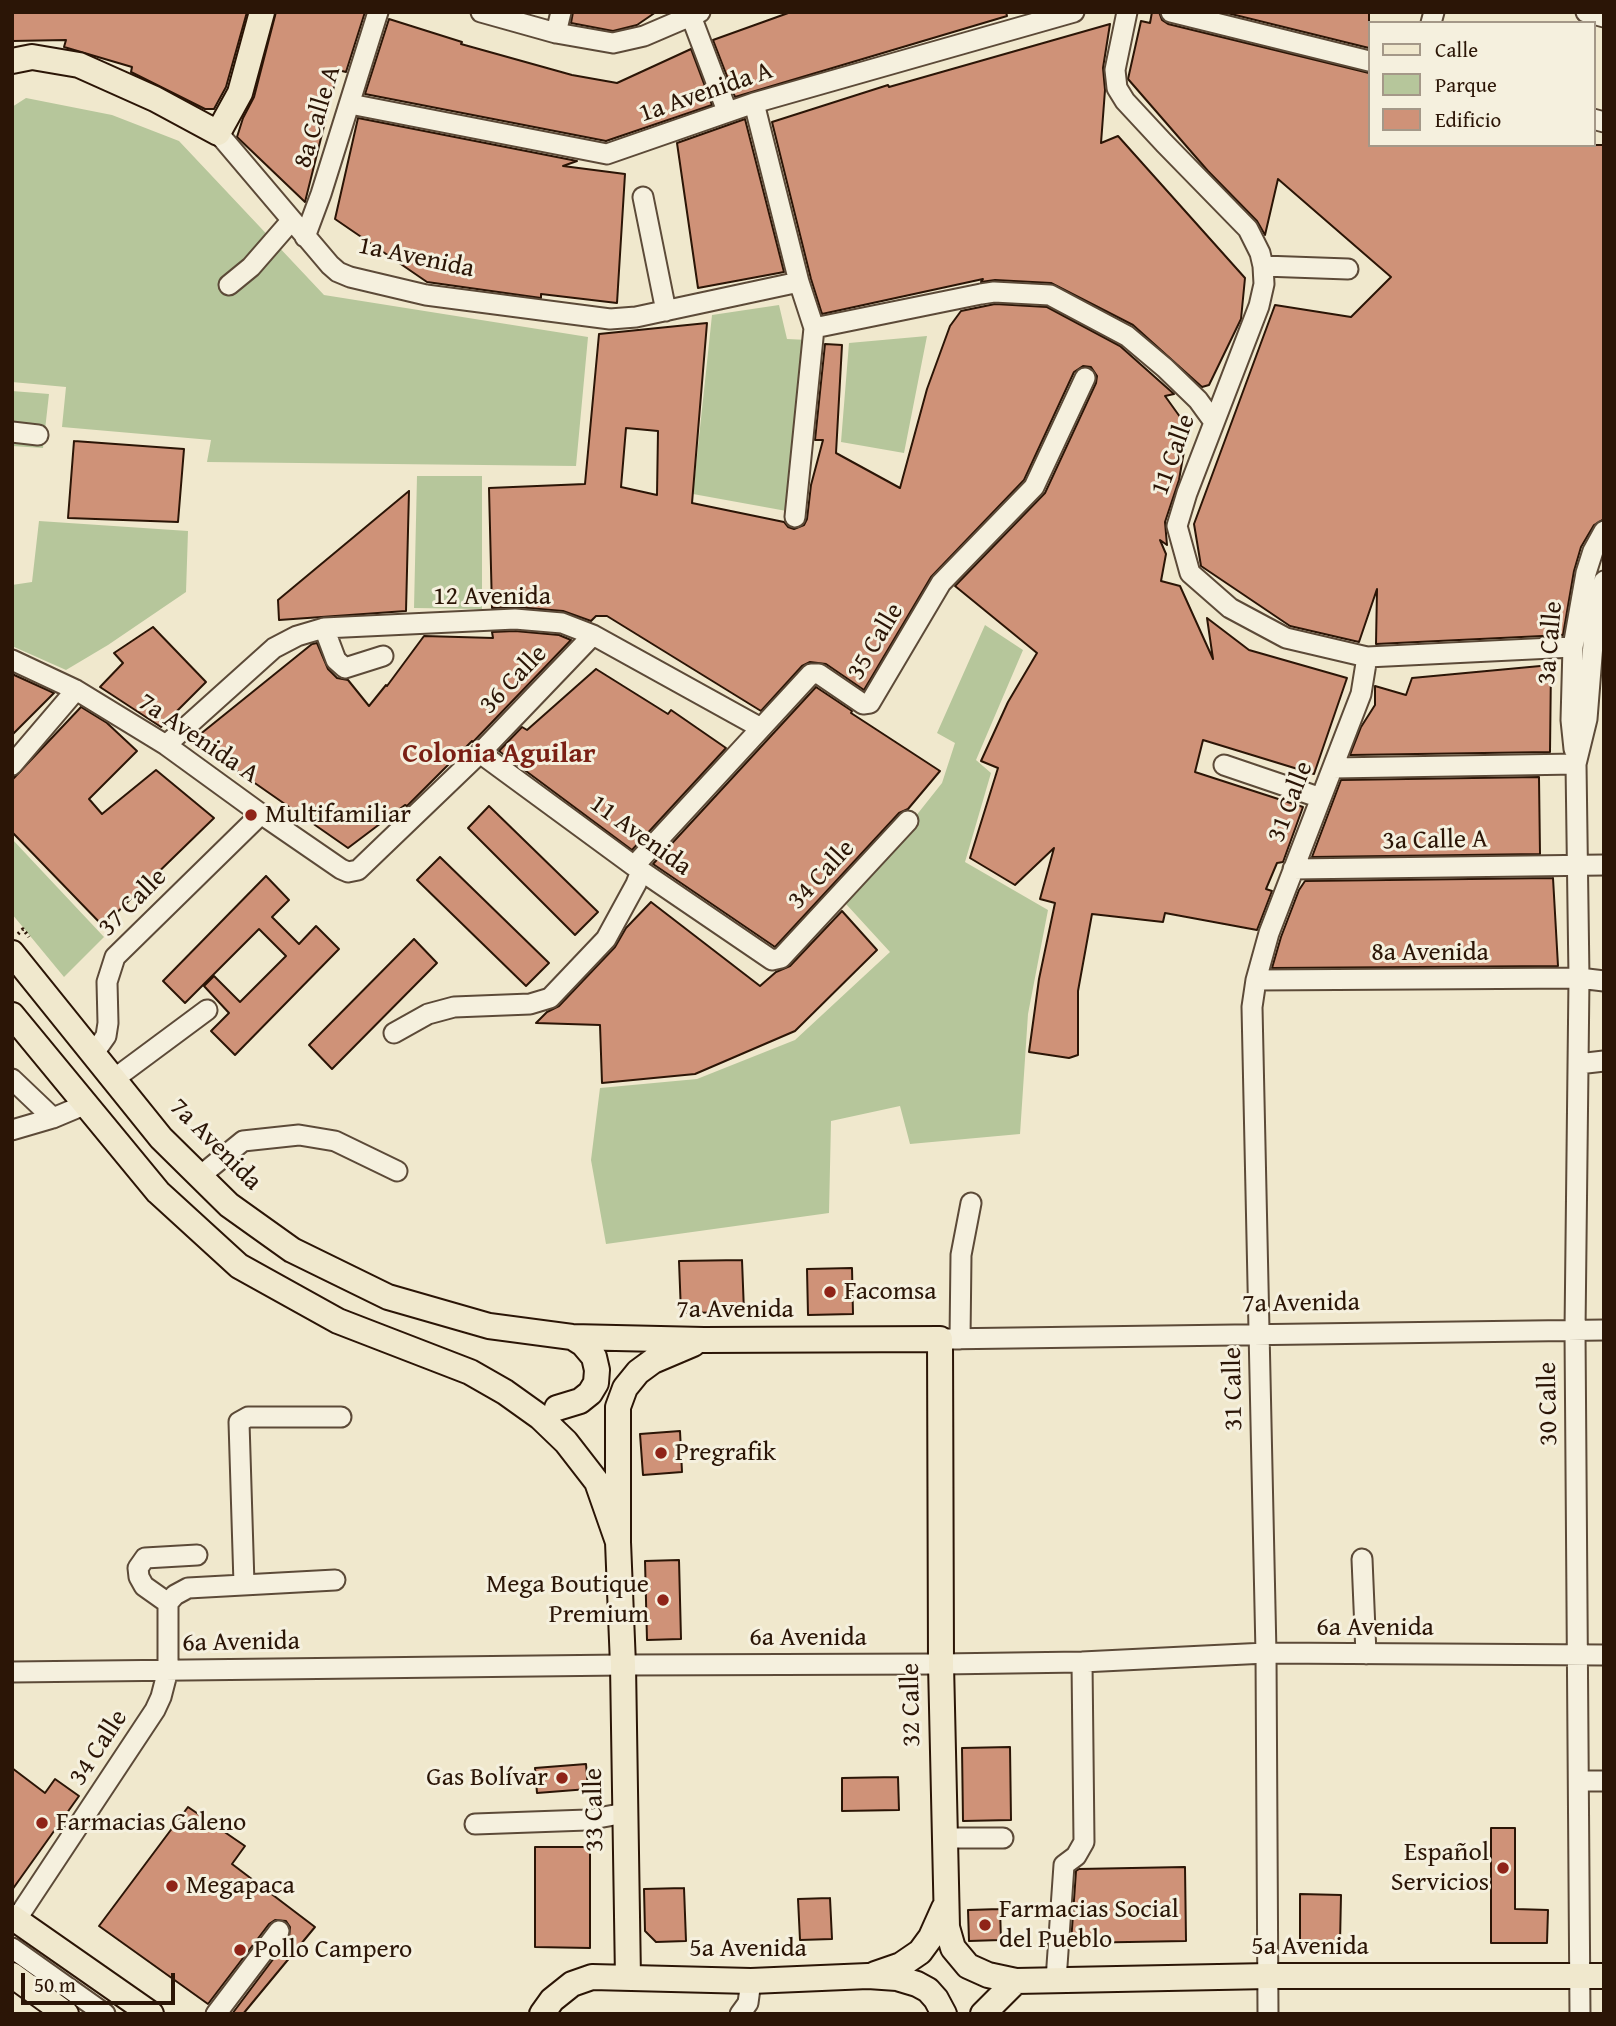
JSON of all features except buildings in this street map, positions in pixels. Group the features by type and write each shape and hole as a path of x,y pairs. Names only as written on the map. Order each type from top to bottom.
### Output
{"main road":[{"path":"218,133 240,93 262,12"},
{"name":"1a Avenida","path":"19,58 79,65 218,133"},
{"name":"7a Avenida","path":"12,953 161,1138 229,1205 292,1250 388,1297 488,1326 572,1337 704,1340 950,1339"},
{"path":"12,1015 158,1192 239,1266 338,1321 470,1372 518,1387 557,1408 577,1433 588,1454 618,1542"},
{"path":"557,1408 580,1401 590,1393 596,1383 594,1357 583,1344 572,1337"},
{"name":"32 Calle","path":"950,1339 941,1664 949,1938 959,1958 976,1971 999,1979 1016,1981"},
{"name":"33 Calle","path":"628,1978 617,1416 622,1394 629,1382 644,1367 704,1340"},
{"path":"470,1372 505,1392 540,1417 566,1442 597,1482"},
{"name":"5a Avenida","path":"868,1976 901,1965 920,1952 937,1926 946,1901"},
{"path":"14,1919 151,2014"},
{"path":"12,1975 66,2014"},
{"name":"5a Avenida","path":"1016,1981 1269,1976 1592,1976"},
{"path":"542,2014 552,2000 572,1984 592,1978 628,1978"},
{"name":"5a Avenida","path":"628,1978 897,1978 928,1990 944,2014"},
{"path":"983,2014 1016,1981"}],"street":[{"name":"8a Calle A","path":"305,237 350,104 377,12"},
{"path":"481,12 556,33 613,43 645,36 696,14 727,111"},
{"path":"556,33 561,12"},
{"name":"1a Avenida A","path":"350,104 599,154 615,153 727,111 1074,12"},
{"name":"11 Calle","path":"1127,12 1115,70 1117,88 1156,134 1248,229 1260,253 1263,266 1264,284 1259,306 1187,493 1177,526 1191,573 1230,608 1286,638 1367,657 1573,647"},
{"path":"1171,12 1368,61"},
{"path":"1586,12 1604,16"},
{"path":"754,103 814,328 795,517"},
{"name":"1a Avenida","path":"218,133 291,221 338,272 426,295 610,318 636,317 800,282"},
{"path":"643,197 666,311"},
{"path":"229,285 251,267 291,221"},
{"path":"1263,266 1348,269"},
{"path":"814,328 981,294 1050,295 1127,336 1198,400 1214,422"},
{"name":"35 Calle","path":"394,1033 428,1014 454,1007 530,1004 550,998 606,939 638,868 811,674 815,673 863,704 870,703 941,583 1034,487 1085,378"},
{"path":"12,432 37,435"},
{"name":"3a Calle","path":"1576,764 1571,720 1573,647 1586,573 1593,551 1604,531"},
{"path":"1333,768 1576,764 1587,719 1595,619 1604,581"},
{"name":"12 Avenida","path":"166,746 274,648 297,636 324,628 515,619 562,623 593,635 761,728"},
{"path":"324,628 335,660 345,668 383,656"},
{"name":"36 Calle","path":"348,872 358,870 480,753 593,635"},
{"name":"31 Calle","path":"1269,2014 1266,1653 1252,1007 1256,979 1276,911 1361,694 1367,657"},
{"name":"7a Avenida A","path":"12,660 76,690 166,746 348,872"},
{"path":"12,765 76,690"},
{"name":"11 Avenida","path":"480,753 638,868 772,960"},
{"name":"30 Calle","path":"1576,764 1579,978 1575,1331 1579,1781 1592,1976 1580,2014"},
{"path":"1224,765 1321,798"},
{"name":"37 Calle","path":"94,1053 106,1036 107,982 115,957 261,814"},
{"name":"34 Calle","path":"772,960 781,958 908,821"},
{"name":"3a Calle A","path":"1293,869 1604,865"},
{"name":"8a Avenida","path":"1256,979 1579,978 1604,981"},
{"path":"114,1079 207,1010"},
{"path":"1578,1064 1604,1061"},
{"path":"12,1079 53,1118"},
{"path":"12,1130 53,1118 84,1105"},
{"path":"200,1176 243,1141 299,1135 335,1141 397,1171"},
{"path":"950,1339 971,1203"},
{"name":"7a Avenida","path":"950,1339 1604,1330"},
{"path":"244,1584 239,1422 248,1417 341,1417"},
{"path":"197,1555 145,1558 138,1568 139,1577 144,1586 169,1603 175,1595 188,1588 335,1580"},
{"path":"1362,1559 1366,1654"},
{"name":"34 Calle","path":"14,1919 155,1710 168,1670 169,1603"},
{"name":"6a Avenida","path":"12,1672 1082,1662 1266,1653 1604,1655"},
{"path":"1056,1980 1064,1865 1076,1856 1084,1842 1082,1662"},
{"path":"1579,1781 1604,1781"},
{"path":"474,1824 587,1820 625,1813"},
{"path":"944,1838 1003,1838"},
{"path":"216,2014 279,1931"},
{"path":"12,1948 105,2014"},
{"path":"740,2014 748,2003 751,1980"}],"green space":[{"path":"26,98 112,115 179,141 324,295 588,337 576,466 207,462 211,440 62,427 66,387 12,382 12,107"},
{"path":"779,305 787,339 808,340 792,512 693,494 712,315"},
{"path":"927,336 904,453 841,442 849,343"},
{"path":"12,391 49,394 43,448 12,446"},
{"path":"417,476 482,476 482,609 414,608"},
{"path":"39,521 188,531 186,592 66,670 12,646 12,585 32,582"},
{"path":"985,625 1023,650 976,760 991,773 965,862 1048,910 1028,1014 1020,1134 910,1144 900,1106 831,1121 829,1213 606,1244 591,1160 600,1088 697,1079 795,1040 890,952 846,904 942,783 955,743 937,733"},
{"path":"12,839 104,937 64,977 12,914"}],"place":[{"name":"Multifamiliar","path":"251,815"},
{"name":"Facomsa","path":"830,1292"},
{"name":"Pregrafik","path":"661,1453"},
{"name":"Mega Boutique Premium","path":"663,1600"},
{"name":"Gas Bolívar","path":"562,1778"},
{"name":"Farmacias Galeno","path":"42,1823"},
{"name":"Español Servicios","path":"1503,1868"},
{"name":"Megapaca","path":"172,1886"},
{"name":"Farmacias Social del Pueblo","path":"985,1925"},
{"name":"Pollo Campero","path":"240,1950"}],"district":[{"name":"Colonia Aguilar","path":"499,755"}]}
